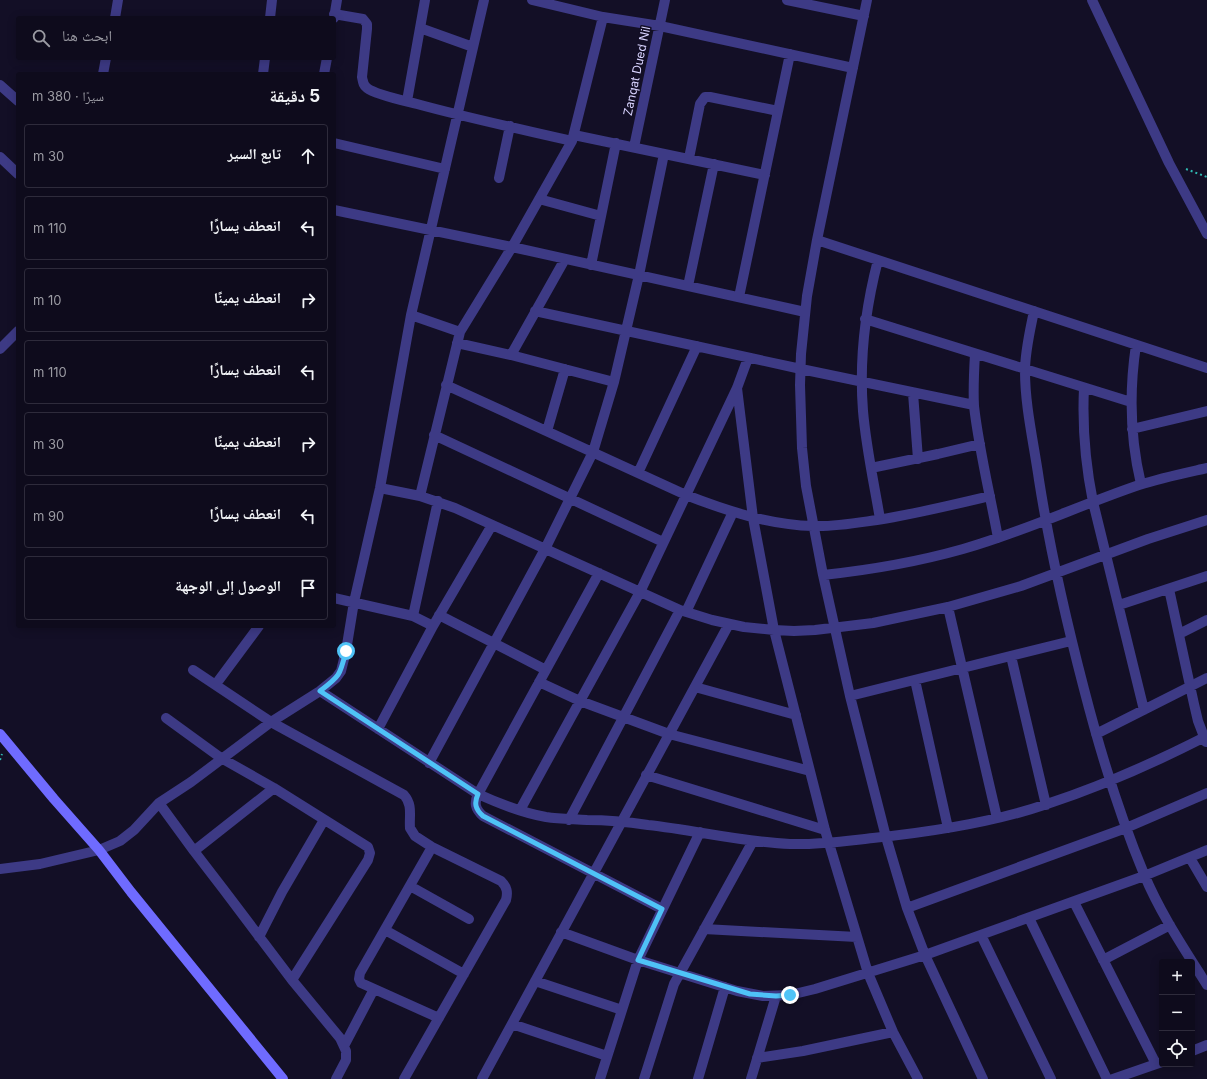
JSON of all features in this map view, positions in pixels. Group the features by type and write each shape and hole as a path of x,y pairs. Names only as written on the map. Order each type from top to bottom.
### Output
{"street":[{"path":"115,16 118,0"},
{"path":"270,16 272,0"},
{"path":"334,16 337,0"},
{"path":"407,102 425,0"},
{"path":"0,869 40,864 99,850 120,841 134,830 159,803 191,782 271,722 320,691 336,678 341,671 346,651 354,602 380,488 411,315 484,0"},
{"path":"532,0 602,17 660,26 853,68"},
{"name":"Zanqat Dued Nil","path":"634,147 666,0"},
{"path":"787,0 864,16"},
{"path":"867,0 817,240 805,312 801,369 800,415 806,486 823,575 850,696 886,837 907,908 925,955 983,1079"},
{"path":"1092,0 1169,163 1207,234"},
{"path":"336,16 357,17 363,19 367,24 368,29 362,77 363,83 374,92 458,115 510,126 573,138 616,143 765,174"},
{"path":"420,496 460,332 512,247 573,138 602,17"},
{"path":"420,28 473,48"},
{"path":"739,297 790,54"},
{"path":"103,72 106,60"},
{"path":"263,72 265,60"},
{"path":"324,72 327,60"},
{"path":"0,85 16,99"},
{"path":"689,158 700,104 705,97 778,111"},
{"path":"499,178 510,126"},
{"path":"336,143 445,169"},
{"path":"592,264 616,143"},
{"path":"429,763 545,549 593,452 614,382 639,275 664,154"},
{"path":"0,157 16,172"},
{"path":"688,286 714,164"},
{"path":"539,199 601,216"},
{"path":"336,210 592,264 805,312"},
{"path":"817,240 1207,368"},
{"path":"511,355 565,259"},
{"path":"878,260 868,299 863,340 862,382 865,432 880,519"},
{"path":"536,311 748,358 974,405"},
{"path":"1034,311 1028,342 1025,370 1027,400 1046,521 1071,641 1110,781 1144,876 1170,925 1207,986"},
{"path":"411,315 460,332"},
{"path":"866,319 1131,402"},
{"path":"0,349 16,333"},
{"path":"457,343 511,355 614,382"},
{"path":"1136,345 1131,402 1132,429 1141,484"},
{"path":"638,473 697,346"},
{"path":"975,354 974,405 998,538"},
{"path":"520,810 640,592 737,388 748,358"},
{"path":"547,431 565,369"},
{"path":"446,385 686,495 753,518 813,526 835,526 935,509 990,496"},
{"path":"737,388 753,518 774,630 825,830 868,973 893,1032 918,1079"},
{"path":"1084,388 1084,445 1087,473 1144,710"},
{"path":"913,393 918,459"},
{"path":"1132,429 1207,411"},
{"path":"434,435 663,542"},
{"path":"871,468 918,459 980,444"},
{"path":"823,575 858,571 929,558 998,538 1141,484 1207,468"},
{"path":"380,488 438,501 683,611 729,624 774,630 815,630 873,623 948,607 1021,586 1106,554 1207,520"},
{"path":"413,616 438,501"},
{"path":"569,820 683,611 733,512"},
{"path":"378,729 439,615 492,525"},
{"path":"599,573 478,794 475,800 475,806 478,812 483,816 662,909"},
{"path":"1118,605 1207,576"},
{"path":"320,691 478,794 499,803 544,817 569,820 620,822 700,832 753,841 791,844 886,837 948,828 997,818 1046,805 1110,781 1206,739 1198,721 1169,589"},
{"path":"336,598 413,616 433,626"},
{"path":"948,607 997,818"},
{"path":"439,615 546,670"},
{"path":"1179,634 1207,620"},
{"path":"482,1079 620,822 729,624"},
{"path":"216,684 258,628"},
{"path":"850,696 1071,641"},
{"path":"1011,656 1046,805"},
{"path":"193,670 271,722 404,795 408,799 411,807 410,828 415,836 432,847 501,881 507,890 506,900 404,1079"},
{"path":"1096,734 1207,678"},
{"path":"915,680 948,828"},
{"path":"539,682 580,701 669,734 810,771"},
{"path":"694,687 796,715"},
{"path":"166,718 221,758 274,788 368,847 370,853 368,860 292,980"},
{"path":"0,734 99,850 131,892 283,1079"},
{"path":"646,775 825,830"},
{"path":"194,851 274,788"},
{"path":"907,908 1126,828 1207,793"},
{"path":"159,803 260,938 344,1046 346,1051 346,1060 336,1079"},
{"path":"260,938 282,892 324,820"},
{"path":"600,1079 638,960 700,832"},
{"path":"644,1079 669,996 680,973 753,841"},
{"path":"432,847 360,973 359,979 361,983 438,1018"},
{"path":"561,932 638,960 750,994 776,996 802,993 925,955 1144,876 1207,850"},
{"path":"1190,858 1207,887"},
{"path":"410,886 469,919"},
{"path":"1074,902 1103,960 1159,1063 1125,1077 1113,1079"},
{"path":"1029,918 1107,1079"},
{"path":"1103,960 1170,925"},
{"path":"704,929 857,938"},
{"path":"385,930 464,974"},
{"path":"981,935 1051,1079"},
{"path":"535,981 622,1010"},
{"path":"698,1079 725,987"},
{"path":"344,1046 374,989"},
{"path":"751,1079 776,996"},
{"path":"512,1024 607,1056"},
{"path":"758,1058 833,1045 893,1032"},
{"path":"1195,1050 1207,1045"}],"path":[{"path":"1169,163 1207,177"}],"route":[{"path":"346,651 341,671 336,678 320,691 478,794 475,800 475,806 478,812 483,816 662,909 638,960 750,994 763,996 790,995"}]}
